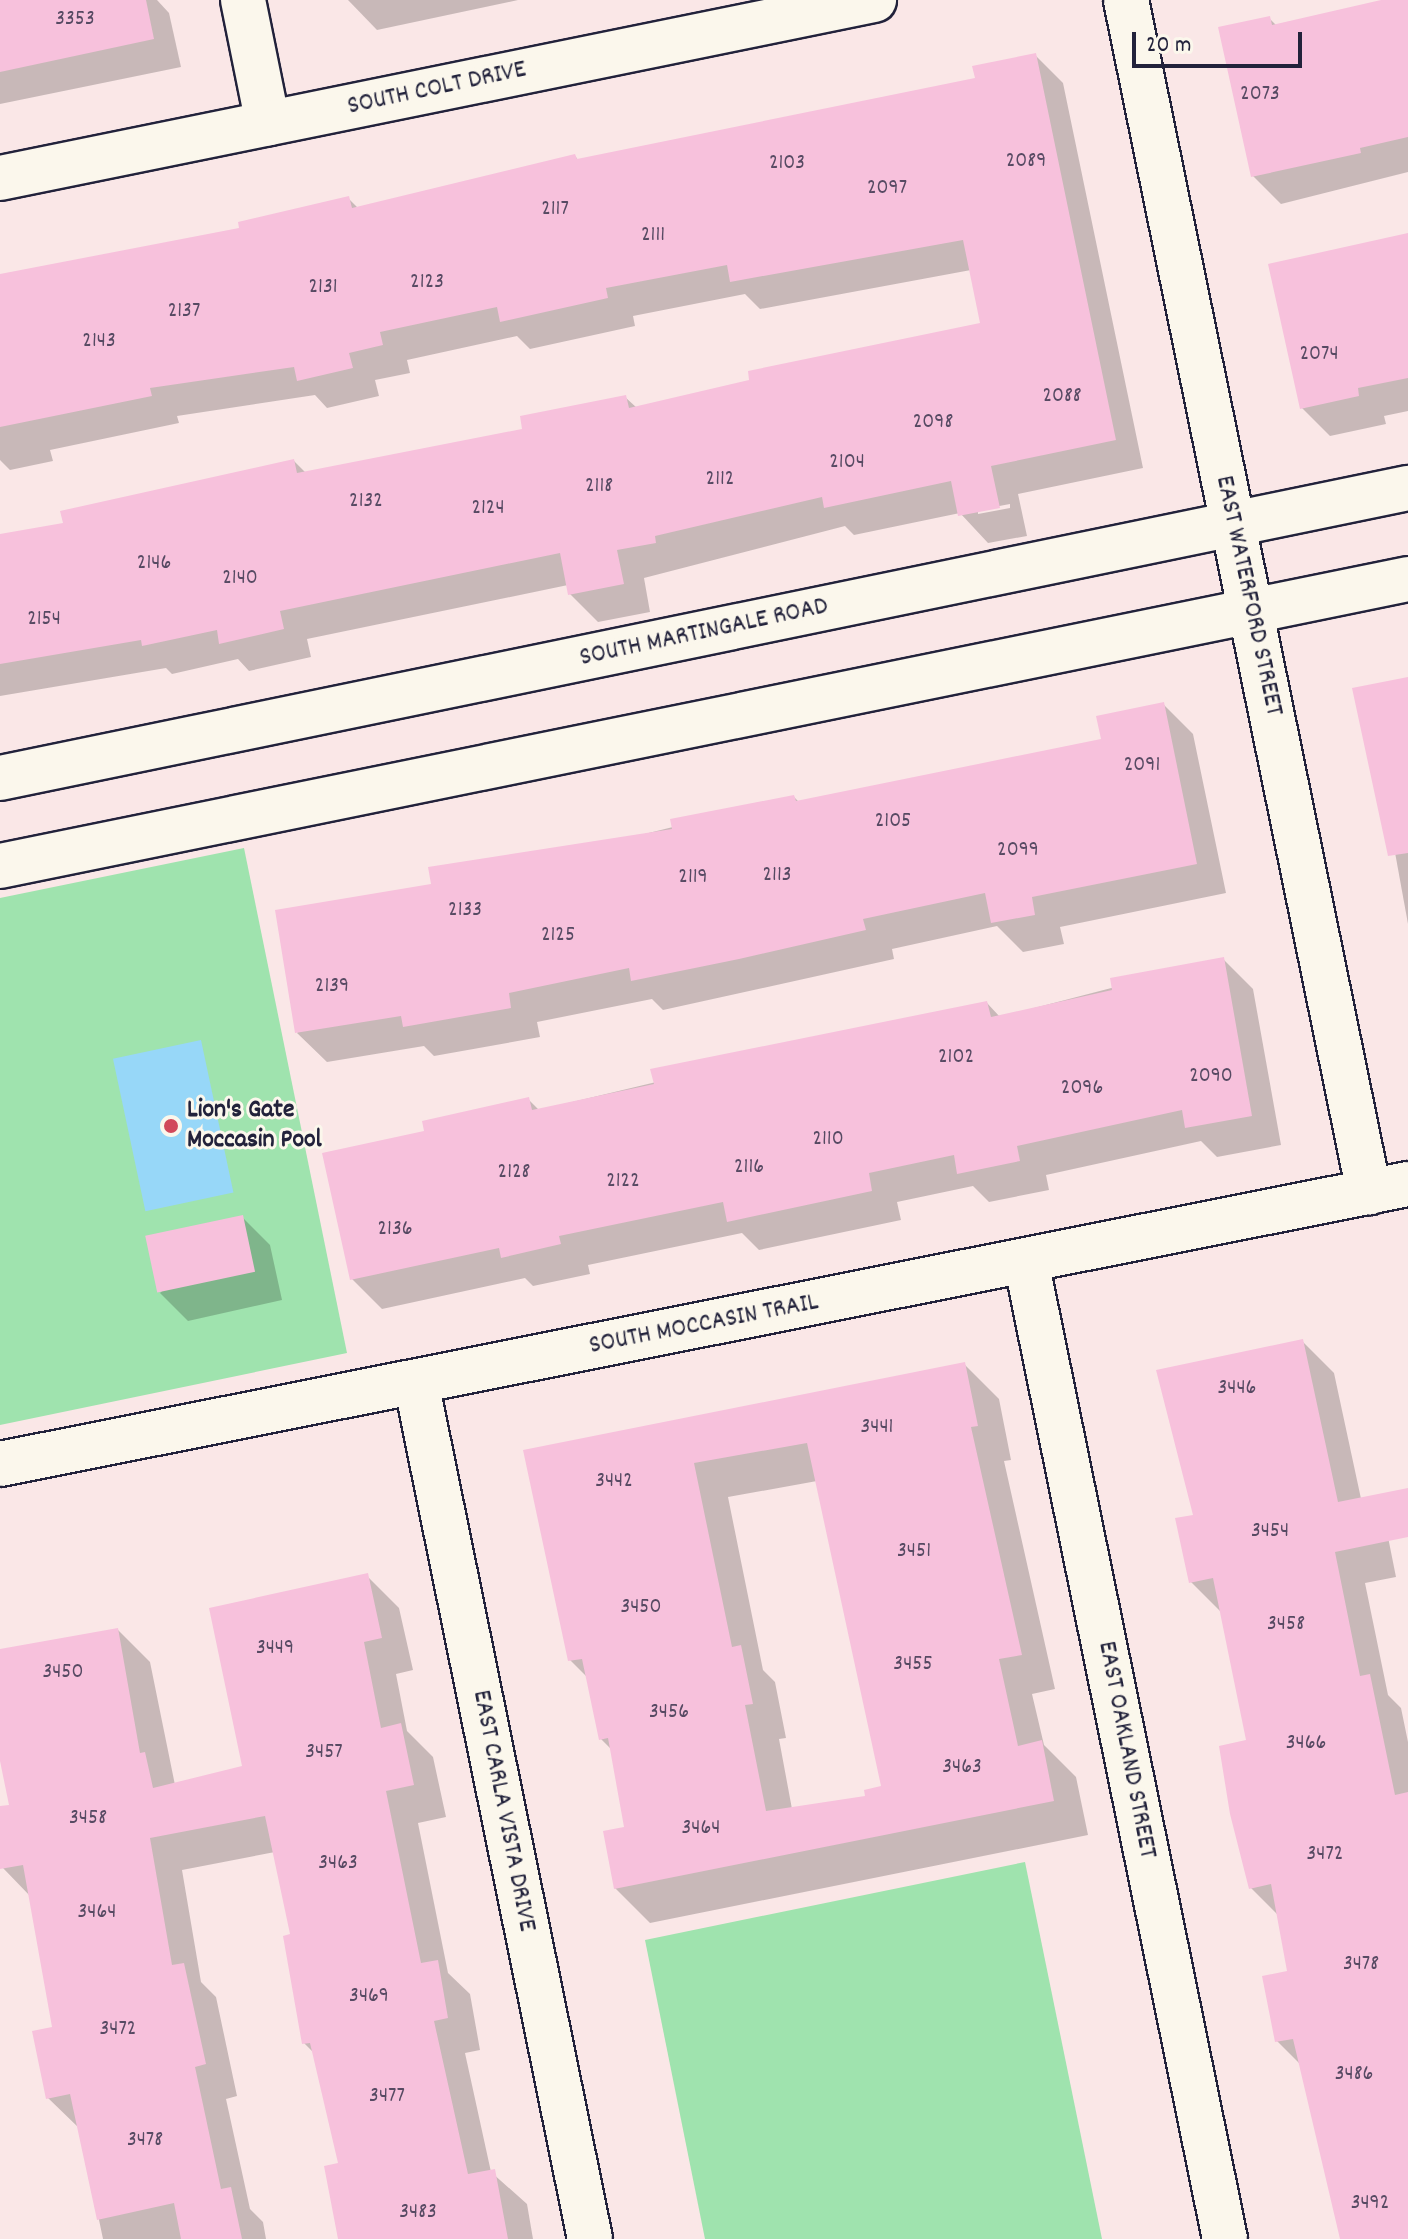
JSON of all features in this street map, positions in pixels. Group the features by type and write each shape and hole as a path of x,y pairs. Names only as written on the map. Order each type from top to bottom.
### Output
{"street":[{"path":"243,0 268,124"},
{"name":"EAST WATERFORD STREET","path":"1126,0 1251,611 1388,1188"},
{"name":"SOUTH COLT DRIVE","path":"0,178 860,1"},
{"name":"SOUTH MARTINGALE ROAD","path":"0,778 1408,488"},
{"path":"0,866 1408,579"},
{"name":"SOUTH MOCCASIN TRAIL","path":"0,1464 1388,1188"},
{"name":"EAST OAKLAND STREET","path":"1026,1261 1225,2239"},
{"name":"EAST CARLA VISTA DRIVE","path":"416,1382 590,2239"}],"green space":[{"path":"244,848 347,1353 0,1425 0,898"},
{"path":"1025,1862 1102,2239 705,2239 645,1940"}],"water":[{"path":"201,1040 233,1193 145,1211 113,1059"}],"building":[{"path":"0,0 146,0 154,39 0,72"},
{"path":"1381,0 1408,0 1408,137 1360,148 1361,153 1251,177 1218,27 1270,16 1272,25"},
{"path":"1036,53 1116,440 991,466 1000,508 958,516 951,481 824,508 822,497 655,536 656,543 617,550 624,584 568,595 560,553 280,611 284,629 219,644 217,630 142,646 141,640 0,664 0,534 63,523 60,511 294,459 297,473 522,429 520,416 626,395 629,408 749,380 748,371 980,323 963,240 730,282 727,265 606,288 608,298 500,322 497,307 380,332 383,345 349,353 353,368 297,381 294,367 150,388 152,396 0,427 0,274 239,228 238,222 349,196 352,208 575,154 577,159 975,78 972,66"},
{"path":"1408,233 1408,378 1358,388 1359,396 1300,409 1268,264"},
{"path":"1408,677 1408,853 1388,856 1352,688"},
{"path":"1164,702 1197,864 1032,897 1035,915 991,923 985,893 863,919 866,930 739,959 631,981 629,968 509,993 511,1008 403,1027 401,1016 295,1033 275,910 431,884 428,867 672,829 670,819 794,795 796,801 1101,739 1096,716"},
{"path":"1224,957 1252,1116 1185,1128 1182,1110 1017,1146 1020,1161 957,1174 954,1155 869,1173 872,1191 727,1222 723,1202 559,1236 561,1244 501,1258 499,1248 350,1280 322,1153 424,1131 422,1121 529,1097 532,1110 654,1084 650,1069 987,1001 991,1017 1112,990 1110,978"},
{"path":"243,1215 255,1272 157,1293 145,1236"},
{"path":"1303,1339 1338,1502 1408,1488 1408,1537 1335,1552 1360,1676 1370,1674 1395,1795 1408,1792 1408,2239 1340,2239 1293,2039 1275,2042 1262,1976 1287,1971 1271,1884 1249,1889 1230,1814 1219,1746 1246,1740 1213,1578 1189,1583 1175,1518 1193,1515 1156,1370"},
{"path":"965,1362 978,1426 971,1427 1022,1655 999,1659 1018,1746 1042,1740 1054,1801 614,1889 603,1831 624,1827 608,1738 599,1740 582,1659 568,1661 523,1450","holes":["807,1443 881,1786 864,1790 865,1796 766,1811 745,1705 753,1704 741,1645 732,1647 694,1463"]},
{"path":"368,1573 382,1638 364,1642 381,1728 401,1723 414,1785 386,1791 421,1963 438,1960 448,2018 434,2021 468,2174 495,2169 508,2239 338,2239 324,2166 338,2163 310,2043 302,2044 283,1936 290,1934 265,1816 150,1838 172,1965 184,1963 206,2064 195,2067 221,2189 231,2187 242,2239 181,2239 174,2203 97,2220 70,2094 46,2099 32,2031 52,2027 23,1865 0,1869 0,1806 9,1805 0,1761 0,1649 118,1628 140,1753 145,1752 153,1788 242,1766 209,1608"}],"place":[{"name":"Lion's Gate Moccasin Pool","path":"171,1126"}]}
